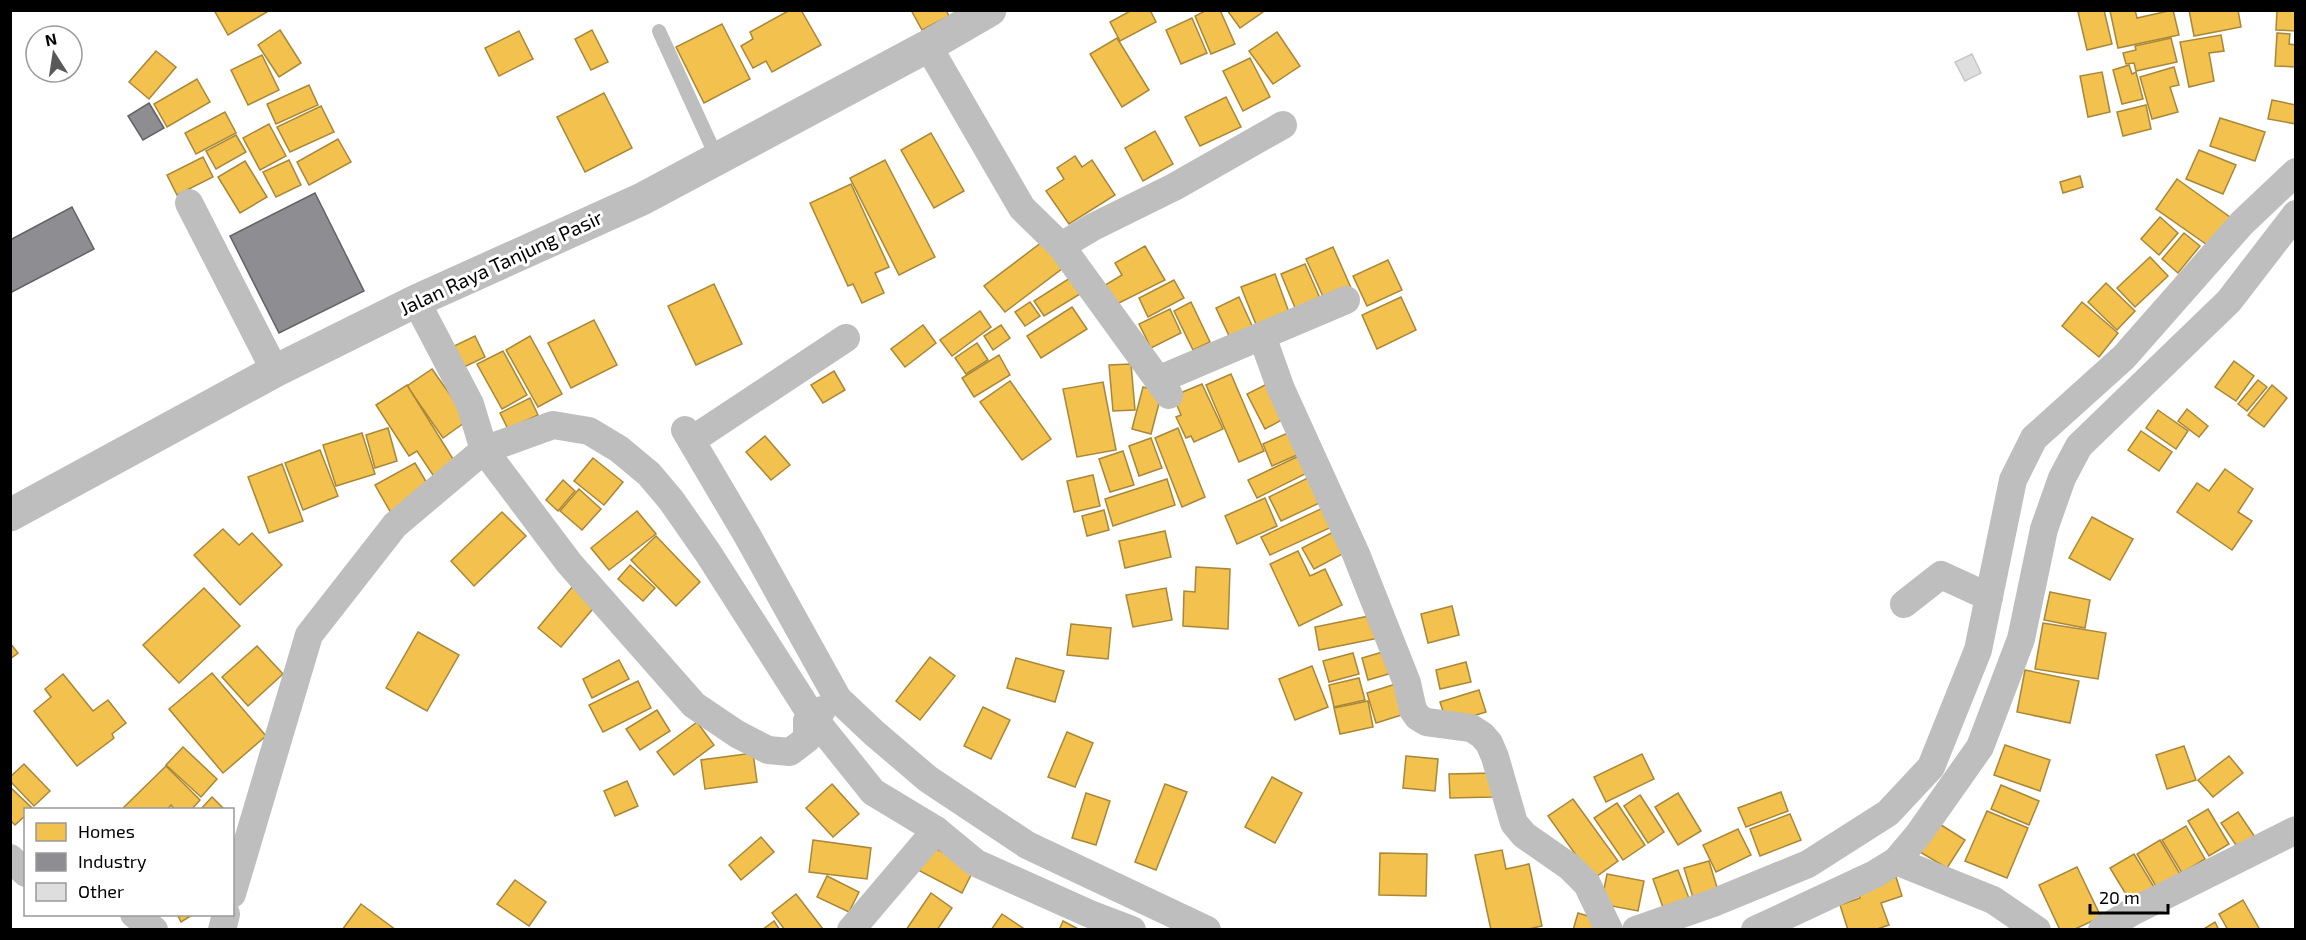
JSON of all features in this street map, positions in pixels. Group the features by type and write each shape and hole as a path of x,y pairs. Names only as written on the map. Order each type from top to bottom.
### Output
{"street":[{"name":"Jalan Raya Tanjung Pasir","path":"10,515 275,371 416,301 642,199 928,46 980,13"},
{"path":"928,46 1022,208 1061,246 1164,388 1262,336 1346,300"},
{"path":"1061,246 1093,227 1174,188 1283,125"},
{"path":"1755,930 1791,899 1808,864 1888,813 1931,767 1978,650 2013,480 2034,438 2124,357 2242,223 2295,172"},
{"path":"189,203 275,371"},
{"path":"1636,930 1713,903 1791,899 1875,874 1896,861 1918,835 1980,747 2021,639 2044,529 2062,478 2079,446 2229,301 2295,214"},
{"path":"416,301 470,404 483,445 569,563 694,705 737,734 768,750 790,752 807,739 807,721 824,708"},
{"path":"1262,336 1281,389 1356,554 1407,683 1413,710 1426,722 1471,728 1482,735 1489,743 1495,757 1514,823 1524,836 1570,867 1587,884 1609,930"},
{"path":"846,338 689,435 824,708 873,792 936,830 976,863 1090,914 1132,930"},
{"path":"234,887 309,635 395,525 483,445 554,425 589,431 619,449 649,474 671,500 824,708 874,733 928,779 1027,845 1207,930"},
{"path":"1904,603 1941,575 1989,597"},
{"path":"851,930 936,830"},
{"path":"2102,930 2132,912 2295,830"},
{"path":"10,858 24,871"},
{"path":"1896,861 1993,900 2037,930"},
{"path":"135,916 154,930"}],"lane":[{"path":"659,31 717,158"}],"building: Homes":[{"path":"214,10 266,10 267,12 228,35"},
{"path":"790,10 801,10 821,45 772,72 766,61 753,68 741,46 753,39 750,32"},
{"path":"911,10 946,10 949,16 922,30"},
{"path":"1132,10 1150,10 1156,22 1120,41 1110,22"},
{"path":"1207,10 1220,10 1235,44 1211,54 1195,16"},
{"path":"1227,10 1262,10 1263,12 1240,28"},
{"path":"2104,10 2112,44 2087,50 2078,12"},
{"path":"2135,10 2137,18 2173,10 2179,35 2118,48 2110,11"},
{"path":"2189,10 2238,10 2241,27 2194,36"},
{"path":"2277,10 2296,10 2296,31 2276,30"},
{"path":"1192,18 1207,53 1181,64 1166,30"},
{"path":"722,24 750,79 704,103 676,47"},
{"path":"280,30 301,63 279,77 258,45"},
{"path":"592,30 608,62 591,70 575,39"},
{"path":"519,31 533,59 499,76 485,48"},
{"path":"1277,32 1300,66 1273,84 1249,51"},
{"path":"2277,33 2290,34 2289,44 2296,45 2296,67 2275,66"},
{"path":"2221,35 2224,51 2209,53 2214,81 2189,87 2180,42"},
{"path":"1117,38 1149,90 1122,107 1090,54"},
{"path":"2171,38 2177,62 2136,71 2134,63 2126,64 2123,53 2136,50 2135,46"},
{"path":"156,51 176,67 149,99 129,82"},
{"path":"262,55 279,90 248,105 231,70"},
{"path":"1250,58 1270,97 1243,111 1223,71"},
{"path":"2129,65 2132,74 2136,72 2143,99 2122,104 2113,70"},
{"path":"2174,67 2179,85 2170,87 2178,112 2152,119 2140,77"},
{"path":"2102,72 2110,112 2088,117 2080,76"},
{"path":"197,79 210,102 167,127 154,104"},
{"path":"309,85 318,105 276,124 267,104"},
{"path":"604,93 632,148 585,172 557,117"},
{"path":"1226,97 1241,127 1200,146 1185,117"},
{"path":"2272,100 2296,105 2296,124 2268,119"},
{"path":"2146,105 2151,129 2123,136 2117,112"},
{"path":"321,106 334,132 290,152 277,127"},
{"path":"225,112 236,133 196,154 185,133"},
{"path":"2220,118 2265,132 2255,161 2210,146"},
{"path":"269,124 286,156 260,170 243,138"},
{"path":"1155,131 1173,164 1143,181 1125,148"},
{"path":"931,133 964,191 934,208 901,150"},
{"path":"236,135 246,152 216,169 206,151"},
{"path":"338,139 351,162 309,185 297,162"},
{"path":"2199,150 2236,165 2223,194 2186,179"},
{"path":"1075,156 1082,167 1092,160 1115,195 1069,224 1046,191 1064,179 1057,168"},
{"path":"203,157 213,177 177,195 167,175"},
{"path":"289,160 301,185 276,197 263,172"},
{"path":"885,160 935,257 899,275 850,178"},
{"path":"245,161 267,197 240,213 218,177"},
{"path":"2080,176 2083,187 2063,193 2060,182"},
{"path":"2177,179 2234,220 2213,249 2156,209"},
{"path":"851,184 889,267 875,273 884,293 862,303 853,284 848,286 810,203"},
{"path":"2160,217 2178,233 2159,255 2141,239"},
{"path":"2184,233 2200,246 2178,273 2162,259"},
{"path":"1042,242 1063,268 1005,312 984,286"},
{"path":"1145,246 1165,280 1113,306 1102,287 1122,275 1115,263"},
{"path":"1333,247 1352,290 1325,301 1306,259"},
{"path":"2150,257 2168,276 2135,307 2117,288"},
{"path":"1388,260 1402,290 1367,306 1353,276"},
{"path":"1305,264 1323,305 1298,315 1281,274"},
{"path":"1275,274 1290,315 1257,327 1241,287"},
{"path":"1070,278 1080,294 1044,316 1034,301"},
{"path":"1174,280 1184,298 1148,317 1139,298"},
{"path":"2106,283 2135,311 2117,330 2088,302"},
{"path":"714,284 742,344 696,365 668,306"},
{"path":"1239,297 1255,332 1232,342 1216,308"},
{"path":"1401,297 1416,330 1377,349 1362,315"},
{"path":"1030,302 1040,316 1025,326 1015,312"},
{"path":"1191,302 1210,342 1193,350 1174,311"},
{"path":"2082,302 2118,333 2099,357 2062,326"},
{"path":"1072,307 1087,329 1041,358 1027,336"},
{"path":"1170,309 1181,333 1151,348 1139,324"},
{"path":"980,311 991,327 952,356 940,340"},
{"path":"594,320 617,365 571,388 548,343"},
{"path":"923,325 936,343 905,367 891,349"},
{"path":"1001,325 1010,338 993,350 984,336"},
{"path":"475,336 485,357 462,368 452,347"},
{"path":"530,336 562,394 538,407 506,350"},
{"path":"977,343 988,360 966,374 955,358"},
{"path":"503,351 527,395 502,409 477,364"},
{"path":"999,355 1010,375 974,397 962,378"},
{"path":"2234,361 2254,376 2236,401 2215,387"},
{"path":"1131,364 1135,410 1113,411 1109,365"},
{"path":"432,369 468,420 443,438 407,386"},
{"path":"834,371 845,390 823,403 811,385"},
{"path":"1231,374 1264,451 1239,462 1206,385"},
{"path":"2258,380 2267,387 2247,411 2238,404"},
{"path":"1010,381 1051,439 1022,460 980,402"},
{"path":"1103,382 1116,450 1077,457 1063,389"},
{"path":"1271,382 1289,416 1265,429 1247,394"},
{"path":"1202,384 1223,429 1194,442 1191,436 1186,438 1176,417 1181,415 1173,396"},
{"path":"407,385 458,467 437,481 417,451 409,456 376,405"},
{"path":"2272,385 2287,398 2264,427 2248,415"},
{"path":"1143,387 1162,392 1151,434 1132,429"},
{"path":"530,398 538,415 508,429 500,413"},
{"path":"2187,409 2208,426 2199,437 2178,421"},
{"path":"2158,410 2188,431 2176,449 2146,428"},
{"path":"388,428 397,461 375,468 366,435"},
{"path":"1178,428 1205,497 1182,507 1155,438"},
{"path":"1297,429 1306,451 1272,466 1263,444"},
{"path":"2141,431 2172,452 2159,471 2128,450"},
{"path":"362,433 375,474 336,486 323,445"},
{"path":"765,436 790,465 771,480 746,452"},
{"path":"1151,438 1162,468 1139,476 1129,446"},
{"path":"320,450 338,496 303,510 285,463"},
{"path":"1123,451 1134,485 1110,492 1099,459"},
{"path":"1305,453 1313,470 1257,498 1248,480"},
{"path":"593,458 623,482 604,505 574,481"},
{"path":"415,463 431,490 391,513 375,485"},
{"path":"282,464 303,521 269,533 248,477"},
{"path":"2225,469 2253,489 2238,512 2252,521 2232,550 2177,512 2197,483 2209,491"},
{"path":"1318,473 1330,498 1281,521 1269,497"},
{"path":"1093,475 1100,506 1074,512 1067,481"},
{"path":"1167,479 1175,505 1113,526 1105,499"},
{"path":"563,480 575,491 558,511 546,500"},
{"path":"579,489 601,509 582,530 560,511"},
{"path":"1265,498 1277,526 1237,544 1225,516"},
{"path":"1325,507 1334,526 1270,555 1261,537"},
{"path":"1104,510 1109,530 1087,536 1082,516"},
{"path":"637,511 656,534 609,570 591,548"},
{"path":"502,512 526,536 474,586 451,561"},
{"path":"2092,517 2133,539 2110,580 2069,558"},
{"path":"223,529 239,545 252,533 282,565 240,605 194,555"},
{"path":"1337,530 1348,551 1314,569 1302,548"},
{"path":"1165,531 1171,557 1125,568 1119,541"},
{"path":"656,536 700,582 676,606 631,560"},
{"path":"1298,551 1310,576 1325,569 1342,605 1299,626 1270,564"},
{"path":"630,565 655,588 643,601 618,579"},
{"path":"1196,567 1230,569 1228,629 1183,626 1184,591 1195,592"},
{"path":"573,586 596,605 561,647 538,628"},
{"path":"204,588 240,626 179,683 143,645"},
{"path":"1166,588 1172,620 1133,627 1126,595"},
{"path":"2050,592 2090,600 2085,628 2044,620"},
{"path":"1452,606 1459,635 1428,643 1421,614"},
{"path":"1374,615 1379,638 1319,650 1315,627"},
{"path":"2043,623 2106,633 2098,679 2035,669"},
{"path":"1071,624 1111,628 1108,659 1067,655"},
{"path":"418,632 459,655 427,711 386,688"},
{"path":"10,643 18,653 10,659"},
{"path":"257,646 283,674 248,706 222,677"},
{"path":"1386,651 1392,673 1368,680 1362,658"},
{"path":"1353,653 1359,674 1329,682 1323,661"},
{"path":"930,657 955,676 920,720 896,701"},
{"path":"1016,658 1064,671 1055,702 1007,688"},
{"path":"619,660 629,679 592,698 583,679"},
{"path":"1466,662 1471,682 1440,689 1436,670"},
{"path":"1312,666 1328,707 1295,720 1279,679"},
{"path":"2025,670 2079,681 2070,723 2017,712"},
{"path":"212,673 266,736 223,773 169,709"},
{"path":"63,674 93,711 108,700 126,723 112,734 114,738 77,766 34,711 51,697 45,689"},
{"path":"1359,678 1365,700 1334,707 1329,685"},
{"path":"638,681 651,708 603,732 589,705"},
{"path":"1399,683 1408,713 1376,723 1367,693"},
{"path":"1479,690 1486,712 1447,724 1440,702"},
{"path":"1368,701 1373,727 1340,734 1334,708"},
{"path":"983,707 1010,720 991,759 964,746"},
{"path":"657,710 670,731 640,750 626,729"},
{"path":"697,722 714,745 674,775 657,752"},
{"path":"1067,732 1093,743 1075,787 1048,777"},
{"path":"2005,745 2050,760 2040,791 1994,775"},
{"path":"2184,746 2196,780 2167,789 2156,755"},
{"path":"183,747 217,779 201,797 166,765"},
{"path":"753,753 757,782 705,789 701,760"},
{"path":"1642,754 1654,779 1606,802 1594,777"},
{"path":"1406,756 1438,759 1435,791 1403,788"},
{"path":"2229,756 2243,773 2213,797 2198,780"},
{"path":"24,764 50,791 34,806 10,781 10,777"},
{"path":"166,766 200,800 193,808 173,808 171,805 169,808 124,807"},
{"path":"1493,773 1494,797 1450,798 1449,774"},
{"path":"1272,777 1302,793 1275,843 1245,827"},
{"path":"627,781 638,806 615,816 604,791"},
{"path":"832,784 859,814 833,837 806,808"},
{"path":"1165,784 1187,792 1156,870 1135,862"},
{"path":"2001,785 2039,801 2029,825 1991,809"},
{"path":"10,787 32,808 24,808 24,817 15,825 10,820"},
{"path":"1781,792 1788,811 1746,827 1738,808"},
{"path":"1086,793 1110,801 1096,845 1072,838"},
{"path":"1678,793 1701,831 1678,845 1655,807"},
{"path":"1640,795 1664,832 1648,843 1624,806"},
{"path":"212,797 223,808 202,808"},
{"path":"1573,799 1618,861 1593,879 1548,816"},
{"path":"1617,803 1645,845 1623,860 1594,818"},
{"path":"2208,809 2229,844 2209,856 2188,821"},
{"path":"1987,811 2028,828 2007,878 1965,861"},
{"path":"2238,812 2255,837 2238,848 2221,823"},
{"path":"1790,814 1801,840 1760,856 1750,829"},
{"path":"1938,823 1965,840 1947,868 1920,852"},
{"path":"2186,826 2205,859 2182,873 2162,840"},
{"path":"1738,829 1751,855 1716,872 1703,845"},
{"path":"761,837 774,852 741,880 729,865"},
{"path":"813,840 871,848 867,879 809,872"},
{"path":"2160,840 2180,874 2157,888 2137,854"},
{"path":"931,846 974,869 962,893 918,870"},
{"path":"1502,850 1506,869 1529,864 1542,926 1524,930 1491,930 1475,855"},
{"path":"1380,853 1427,854 1426,896 1379,895"},
{"path":"2134,854 2154,887 2130,901 2110,868"},
{"path":"1709,861 1719,894 1694,901 1684,868"},
{"path":"2077,867 2101,917 2073,930 2060,930 2039,885"},
{"path":"1678,870 1692,906 1666,916 1653,879"},
{"path":"1607,874 1644,881 1638,911 1601,904"},
{"path":"827,876 859,892 849,912 817,897"},
{"path":"1896,877 1902,896 1881,903 1889,925 1874,930 1848,930 1840,905 1860,898 1858,891"},
{"path":"515,880 546,902 529,926 497,904"},
{"path":"931,893 952,908 937,930 906,930"},
{"path":"796,894 823,930 785,930 772,913"},
{"path":"2243,900 2260,930 2228,930 2219,914"},
{"path":"361,904 396,930 342,930"},
{"path":"1578,913 1598,919 1595,930 1573,930"},
{"path":"1002,914 1026,930 991,930"},
{"path":"178,916 191,916 181,922"},
{"path":"774,921 780,930 762,930"},
{"path":"1063,921 1080,930 1059,930"},
{"path":"2215,922 2219,930 2202,930"}],"building: Industry":[{"path":"149,103 164,128 143,140 128,116"},
{"path":"315,193 364,291 279,333 230,236"},
{"path":"72,207 94,249 10,293 10,240"}],"building: Other":[{"path":"1972,54 1981,73 1965,81 1955,62"}]}
